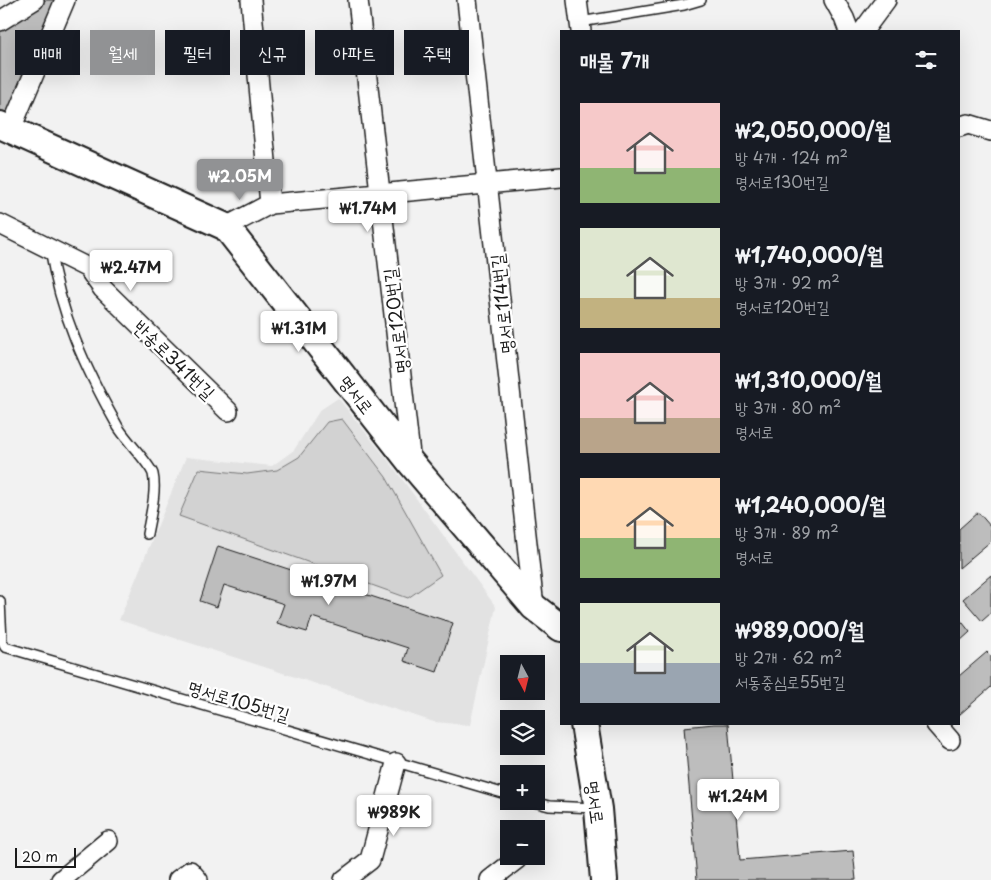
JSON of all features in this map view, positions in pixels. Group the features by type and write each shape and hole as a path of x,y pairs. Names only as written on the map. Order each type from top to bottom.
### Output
{"street":[{"path":"0,21 34,0"},
{"path":"5,128 65,0"},
{"path":"251,0 270,204"},
{"name":"명서로120번길","path":"358,0 411,463"},
{"name":"명서로114번길","path":"467,0 534,607"},
{"path":"577,0 580,26"},
{"path":"834,0 844,18 848,30"},
{"path":"863,30 886,0"},
{"path":"960,127 968,124 991,131"},
{"name":"명서로","path":"5,128 226,227 411,463 534,607 560,627"},
{"path":"226,227 270,204 560,177"},
{"name":"반송로341번길","path":"0,224 50,247 88,268 103,289 228,411"},
{"name":"명서로","path":"584,725 598,809 604,880"},
{"path":"937,725 950,740"},
{"path":"344,880 370,860 396,763"},
{"path":"61,880 108,840"},
{"path":"490,880 510,865"},
{"path":"178,880 190,871 198,880"}],"lane":[{"path":"580,26 701,0"},
{"path":"50,247 55,280 64,313 83,359 118,427 153,473 153,494 148,534"},
{"name":"명서로105번길","path":"0,601 2,641 5,647 500,792"},
{"path":"545,805 598,809"}],"shaded area":[{"path":"338,398 391,464 496,607 470,725 434,722 119,620 186,457 272,466 294,450 320,410"},
{"path":"342,419 386,477 441,575 408,598 179,516 199,469 247,474 277,470 299,457 327,422"}],"building":[{"path":"34,0 65,0 52,30 15,30 15,75 34,75 10,131 0,125 0,21"},
{"path":"978,512 991,527 991,541 960,567 960,528"},
{"path":"218,546 453,623 437,672 404,661 408,648 312,617 307,632 277,623 284,604 224,585 217,607 200,601"},
{"path":"991,575 991,613 982,621 963,599"},
{"path":"960,619 970,632 960,641"},
{"path":"987,652 991,656 991,687 960,714 960,675"},
{"path":"728,725 740,860 853,851 856,880 697,880 684,727"}]}
